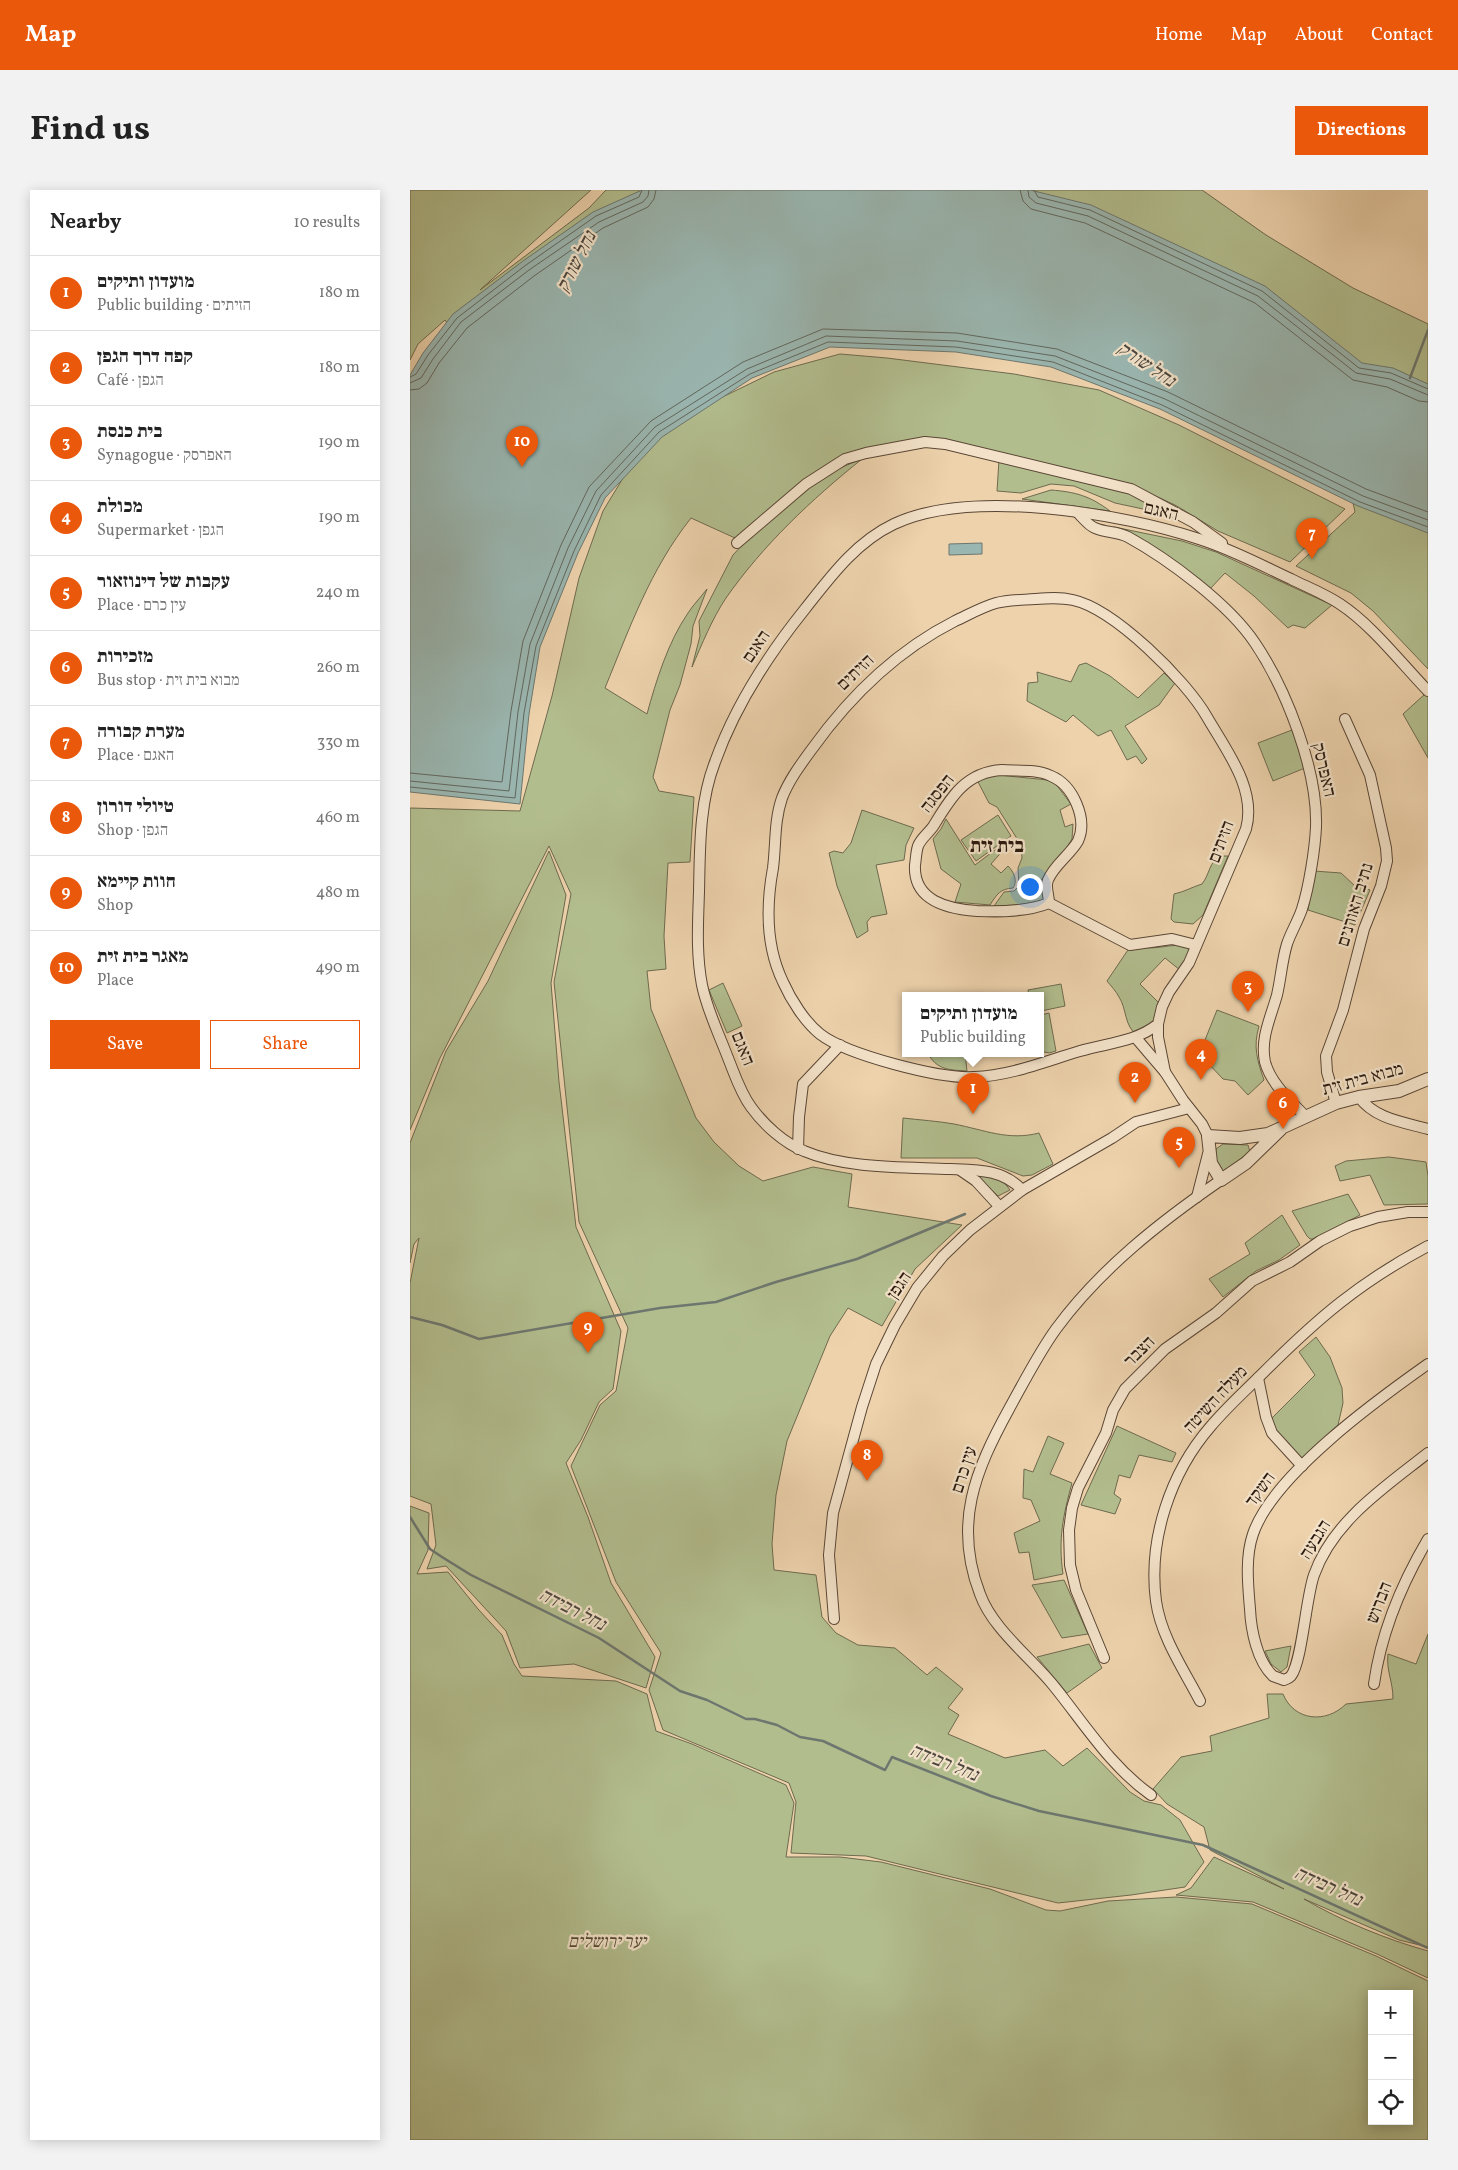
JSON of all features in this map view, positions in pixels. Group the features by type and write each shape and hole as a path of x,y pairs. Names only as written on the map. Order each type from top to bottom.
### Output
{"street":[{"path":"736,543 795,492 845,459 866,452 925,442 945,444 1131,489 1193,522 1230,551"},
{"name":"האגם","path":"1022,1190 1012,1181 987,1171 857,1163 821,1157 798,1149 764,1122 747,1101 702,988 697,946 701,832 709,780 717,755 748,692 782,639 834,572 875,535 907,518 944,509 995,506 1078,513 1161,528 1199,539 1230,551 1329,598 1345,608 1364,624 1428,691"},
{"name":"האפרסק","path":"1078,513 1095,528 1115,531 1128,537 1177,569 1220,604 1239,623 1255,644 1286,700 1308,765 1316,826 1302,908 1287,944 1277,994 1266,1031 1264,1050 1267,1067 1272,1078 1305,1116"},
{"name":"הזיתים","path":"1056,598 1072,600 1095,608 1117,623 1170,670 1204,712 1247,792 1249,810 1246,829 1196,945 1184,972 1166,999 1158,1024 1136,1038 1095,1047 1009,1072 965,1078 927,1073 840,1045 823,1036 809,1022 788,993 774,958 770,933 770,893 780,803 790,783 816,744 843,709 896,658 925,638 995,603 1056,598"},
{"name":"נתיב האורנים","path":"1336,1103 1327,1072 1326,1056 1343,1010 1364,928 1381,886 1387,861 1386,848 1370,776 1345,719"},
{"name":"הפסגה","path":"995,770 1041,773 1055,778 1070,793 1078,808 1081,832 1075,846 1048,880 1049,903 1023,910 970,911 939,904 921,890 916,881 915,869 918,845 934,826 949,800 969,780 995,770"},
{"path":"1049,903 1130,945 1172,939 1196,945"},
{"path":"1158,1024 1159,1047 1164,1072"},
{"path":"1136,1038 1164,1072 1202,1124 1208,1142 1212,1166 1221,1180"},
{"path":"798,1149 803,1084 840,1045"},
{"name":"מבוא בית זית","path":"1208,1142 1248,1138 1281,1129 1336,1103 1359,1097 1399,1091 1428,1079"},
{"path":"1359,1097 1367,1107 1378,1115 1428,1129"},
{"name":"הגפן","path":"834,1619 829,1555 833,1513 876,1364 898,1318 926,1276 960,1238 1022,1190 1136,1122 1189,1108"},
{"name":"מבוא בית זית","path":"1221,1180 1246,1163 1281,1129"},
{"path":"1197,1197 1208,1142"},
{"path":"960,1170 976,1181 999,1206"},
{"name":"עין כרם","path":"1151,1795 1099,1746 1051,1682 989,1613 978,1591 968,1542 968,1517 972,1493 984,1458 1039,1355 1056,1329 1080,1300 1131,1249 1165,1220 1221,1180"},
{"name":"הצבר","path":"1104,1658 1080,1602 1072,1577 1068,1553 1068,1530 1078,1488 1106,1433 1113,1410 1122,1394 1174,1342 1216,1313 1256,1279 1290,1262 1320,1240 1350,1226 1378,1217 1408,1212 1428,1212"},
{"name":"מעלה השיטה","path":"1200,1701 1160,1622 1154,1581 1158,1536 1172,1489 1195,1445 1211,1425 1302,1334 1342,1299 1377,1275 1428,1246"},
{"name":"השקד","path":"1289,1678 1282,1680 1270,1674 1256,1643 1250,1609 1249,1552 1254,1532 1266,1508 1302,1466 1361,1415 1428,1364"},
{"path":"1258,1378 1265,1413 1272,1433 1302,1466"},
{"name":"הגבעה","path":"1289,1678 1293,1672 1299,1649 1311,1584 1319,1562 1330,1543 1344,1524 1362,1507 1428,1453"},
{"name":"הברוש","path":"1374,1684 1379,1655 1391,1618 1408,1575 1428,1539"}],"green space":[{"path":"410,190 591,190 480,290 589,208 606,190 669,190 454,334 445,320 418,344 410,360"},
{"path":"901,190 1202,190 1266,235 1353,288 1428,324 1428,669 1373,611 1351,593 1296,566 1355,512 1332,406"},
{"path":"840,354 1014,374 1099,390 1179,425 1345,509 1290,562 1218,531 1175,505 1127,483 931,439 875,447 801,483 735,538 691,518 652,579 632,621 605,688 647,714 674,636 690,610 707,589 693,626 691,644 680,685 670,710 653,777 659,791 694,797 690,862 668,863 664,936 666,969 647,971 651,1009 696,1118 714,1142 739,1166 763,1181 813,1167 852,1174 848,1207 962,1225 915,1269 882,1326 848,1308 830,1336 787,1441 776,1495 772,1544 774,1570 816,1575 822,1617 836,1633 858,1645 895,1648 927,1675 936,1667 963,1689 948,1708 959,1715 948,1734 1005,1758 1045,1750 1063,1766 1087,1748 1130,1792 1144,1801 1161,1805 1180,1820 1204,1862 1185,1887 1058,1903 866,1856 791,1853 796,1802 789,1783 663,1730 649,1690 661,1653 616,1582 571,1466 600,1405 616,1391 628,1328 579,1222 554,982 571,894 549,846 440,1058 410,1130 410,808 520,811 552,696 579,578 603,511 634,460 660,433 704,406 774,372"},
{"path":"862,459 789,524 740,578 721,606 692,667 700,636 699,621 733,555 754,532 805,489 832,471"},
{"path":"999,460 1129,493 1171,515 1115,503 1074,486 1051,484 1021,493 997,491"},
{"path":"1051,490 1082,496 1110,511 1022,499"},
{"path":"1114,527 1182,541 1216,552 1332,605 1305,628 1293,625 1288,628 1254,596 1225,573 1209,590 1141,541"},
{"path":"1086,663 1110,676 1138,698 1164,673 1175,683 1159,705 1125,726 1147,759 1142,764 1136,756 1127,760 1111,730 1098,736 1073,715 1066,722 1027,701 1028,683 1038,682 1037,672 1071,682 1079,665"},
{"path":"1425,694 1428,697 1428,758 1403,714"},
{"path":"1292,730 1305,768 1273,781 1258,743"},
{"path":"998,775 1048,780 1055,783 1071,804 1060,810 1065,827 1073,824 1072,839 1041,880 1040,888 1045,900 1017,905 994,906 1004,892 1014,891 1019,886 1018,868 1022,858 1021,845 997,807 989,803 977,780"},
{"path":"862,810 914,828 906,845 904,860 876,865 887,914 871,917 867,922 868,931 857,938 837,886 829,853 834,851 843,853 851,843"},
{"path":"998,815 1011,836 976,861 961,840"},
{"path":"946,819 975,865 1003,844 1006,847 991,864 1001,873 1008,866 1015,877 1015,882 1013,888 999,893 990,905 955,902 961,884 941,869 933,839"},
{"path":"549,851 566,895 551,983 559,1082 576,1227 621,1331 613,1389 599,1402 581,1440 566,1463 588,1517 611,1583 655,1657 646,1688 574,1664 520,1668 506,1631 446,1566 427,1569 436,1545 431,1504 410,1496 410,1283 419,1238 414,1244 410,1263 410,1143 446,1051 488,981"},
{"path":"1221,856 1228,856 1203,915 1193,924 1174,922 1171,919 1174,894 1202,884 1214,861"},
{"path":"1314,871 1341,873 1354,885 1370,890 1355,925 1308,910"},
{"path":"1132,944 1146,948 1187,946 1192,955 1185,974 1165,958 1140,984 1162,1006 1148,1030 1137,1035 1130,1027 1122,1002 1107,981"},
{"path":"723,983 742,1026 727,1033 709,990"},
{"path":"1061,984 1065,1006 1044,1010 1044,992 1028,992 1028,990"},
{"path":"1217,1010 1259,1026 1256,1040 1257,1053 1264,1080 1248,1095 1235,1081 1223,1079 1205,1060 1207,1046 1205,1040"},
{"path":"1049,1013 1056,1051 1049,1053 1044,1052 1044,1014"},
{"path":"930,1057 965,1057 967,1071 944,1068"},
{"path":"903,1118 954,1124 1007,1135 1017,1136 1039,1133 1053,1164 1032,1175 1023,1176 977,1158 901,1158"},
{"path":"1223,1144 1248,1145 1250,1152 1223,1171 1215,1157 1216,1149"},
{"path":"1389,1157 1426,1162 1428,1204 1384,1205 1370,1175 1340,1181 1335,1166 1346,1161"},
{"path":"974,1174 989,1176 999,1180 1010,1190 998,1196"},
{"path":"1348,1194 1360,1215 1314,1239 1310,1239 1292,1211"},
{"path":"1282,1215 1300,1245 1279,1260 1256,1271 1223,1297 1209,1279 1250,1254 1245,1243"},
{"path":"1316,1337 1330,1357 1342,1388 1343,1403 1338,1425 1302,1458 1278,1436 1271,1419 1315,1375 1299,1352"},
{"path":"1117,1426 1176,1453 1172,1462 1139,1455 1130,1478 1119,1475 1114,1494 1121,1499 1115,1514 1081,1505"},
{"path":"1048,1436 1064,1443 1050,1474 1072,1483 1062,1528 1063,1574 1034,1580 1029,1552 1019,1553 1014,1533 1040,1521 1031,1500 1023,1498 1024,1469 1033,1472"},
{"name":"יער ירושלים","path":"410,1506 429,1513 428,1550 417,1574 448,1572 502,1635 514,1664 522,1676 616,1681 647,1694 656,1731 692,1744 786,1785 794,1803 786,1857 840,1857 881,1862 990,1889 1046,1910 1060,1911 1108,1901 1176,1897 1252,1904 1376,1956 1428,1981 1428,2140 410,2140"},
{"path":"1064,1580 1088,1634 1062,1638 1032,1585"},
{"path":"1428,1634 1428,1947 1399,1940 1304,1899 1364,1929 1428,1951 1428,1978 1377,1954 1253,1902 1176,1895 1191,1888 1214,1857 1284,1889 1210,1850 1204,1827 1167,1804 1153,1789 1181,1757 1212,1751 1210,1736 1269,1718 1267,1694 1283,1694 1295,1710 1311,1717 1329,1715 1346,1704 1393,1699 1388,1654 1416,1664"},
{"path":"1089,1644 1102,1668 1067,1693 1037,1657"},
{"path":"1291,1646 1287,1667 1281,1672 1271,1664 1265,1651"}],"water":[{"name":"נחל שורק","path":"642,190 1030,190 1091,205 1265,286 1362,363 1393,368 1428,384 1428,533 1358,506 1160,409 1051,367 956,352 830,347 752,378 662,437 605,498 578,553 540,647 529,714 520,804 410,792 410,375 423,353 453,314 523,261 593,212"},
{"path":"982,543 982,554 949,555 949,544"}],"waterway":[{"path":"1410,378 1428,330"},
{"path":"410,1317 442,1325 479,1339 660,1308 716,1302 776,1282 857,1259 965,1214"},
{"name":"נחל רבידה","path":"410,1517 430,1549 471,1575 599,1638 680,1691 707,1700 746,1719 755,1719 777,1725 800,1737 823,1741 885,1770 892,1757 991,1796 1039,1811 1203,1845 1428,1948"}],"place":[{"name":"מאגר בית זית","path":"522,467"},
{"name":"מערת קבורה","path":"1312,559"},
{"name":"בית כנסת","path":"1248,1012"},
{"name":"מכולת","path":"1201,1080"},
{"name":"קפה דרך הגפן","path":"1135,1103"},
{"name":"מועדון ותיקים","path":"973,1114"},
{"name":"מזכירות","path":"1283,1129"},
{"name":"עקבות של דינוזאור","path":"1179,1168"},
{"name":"חוות קיימא","path":"588,1353"},
{"name":"טיולי דורון","path":"867,1481"}],"district":[{"name":"בית זית","path":"997,847"}]}
